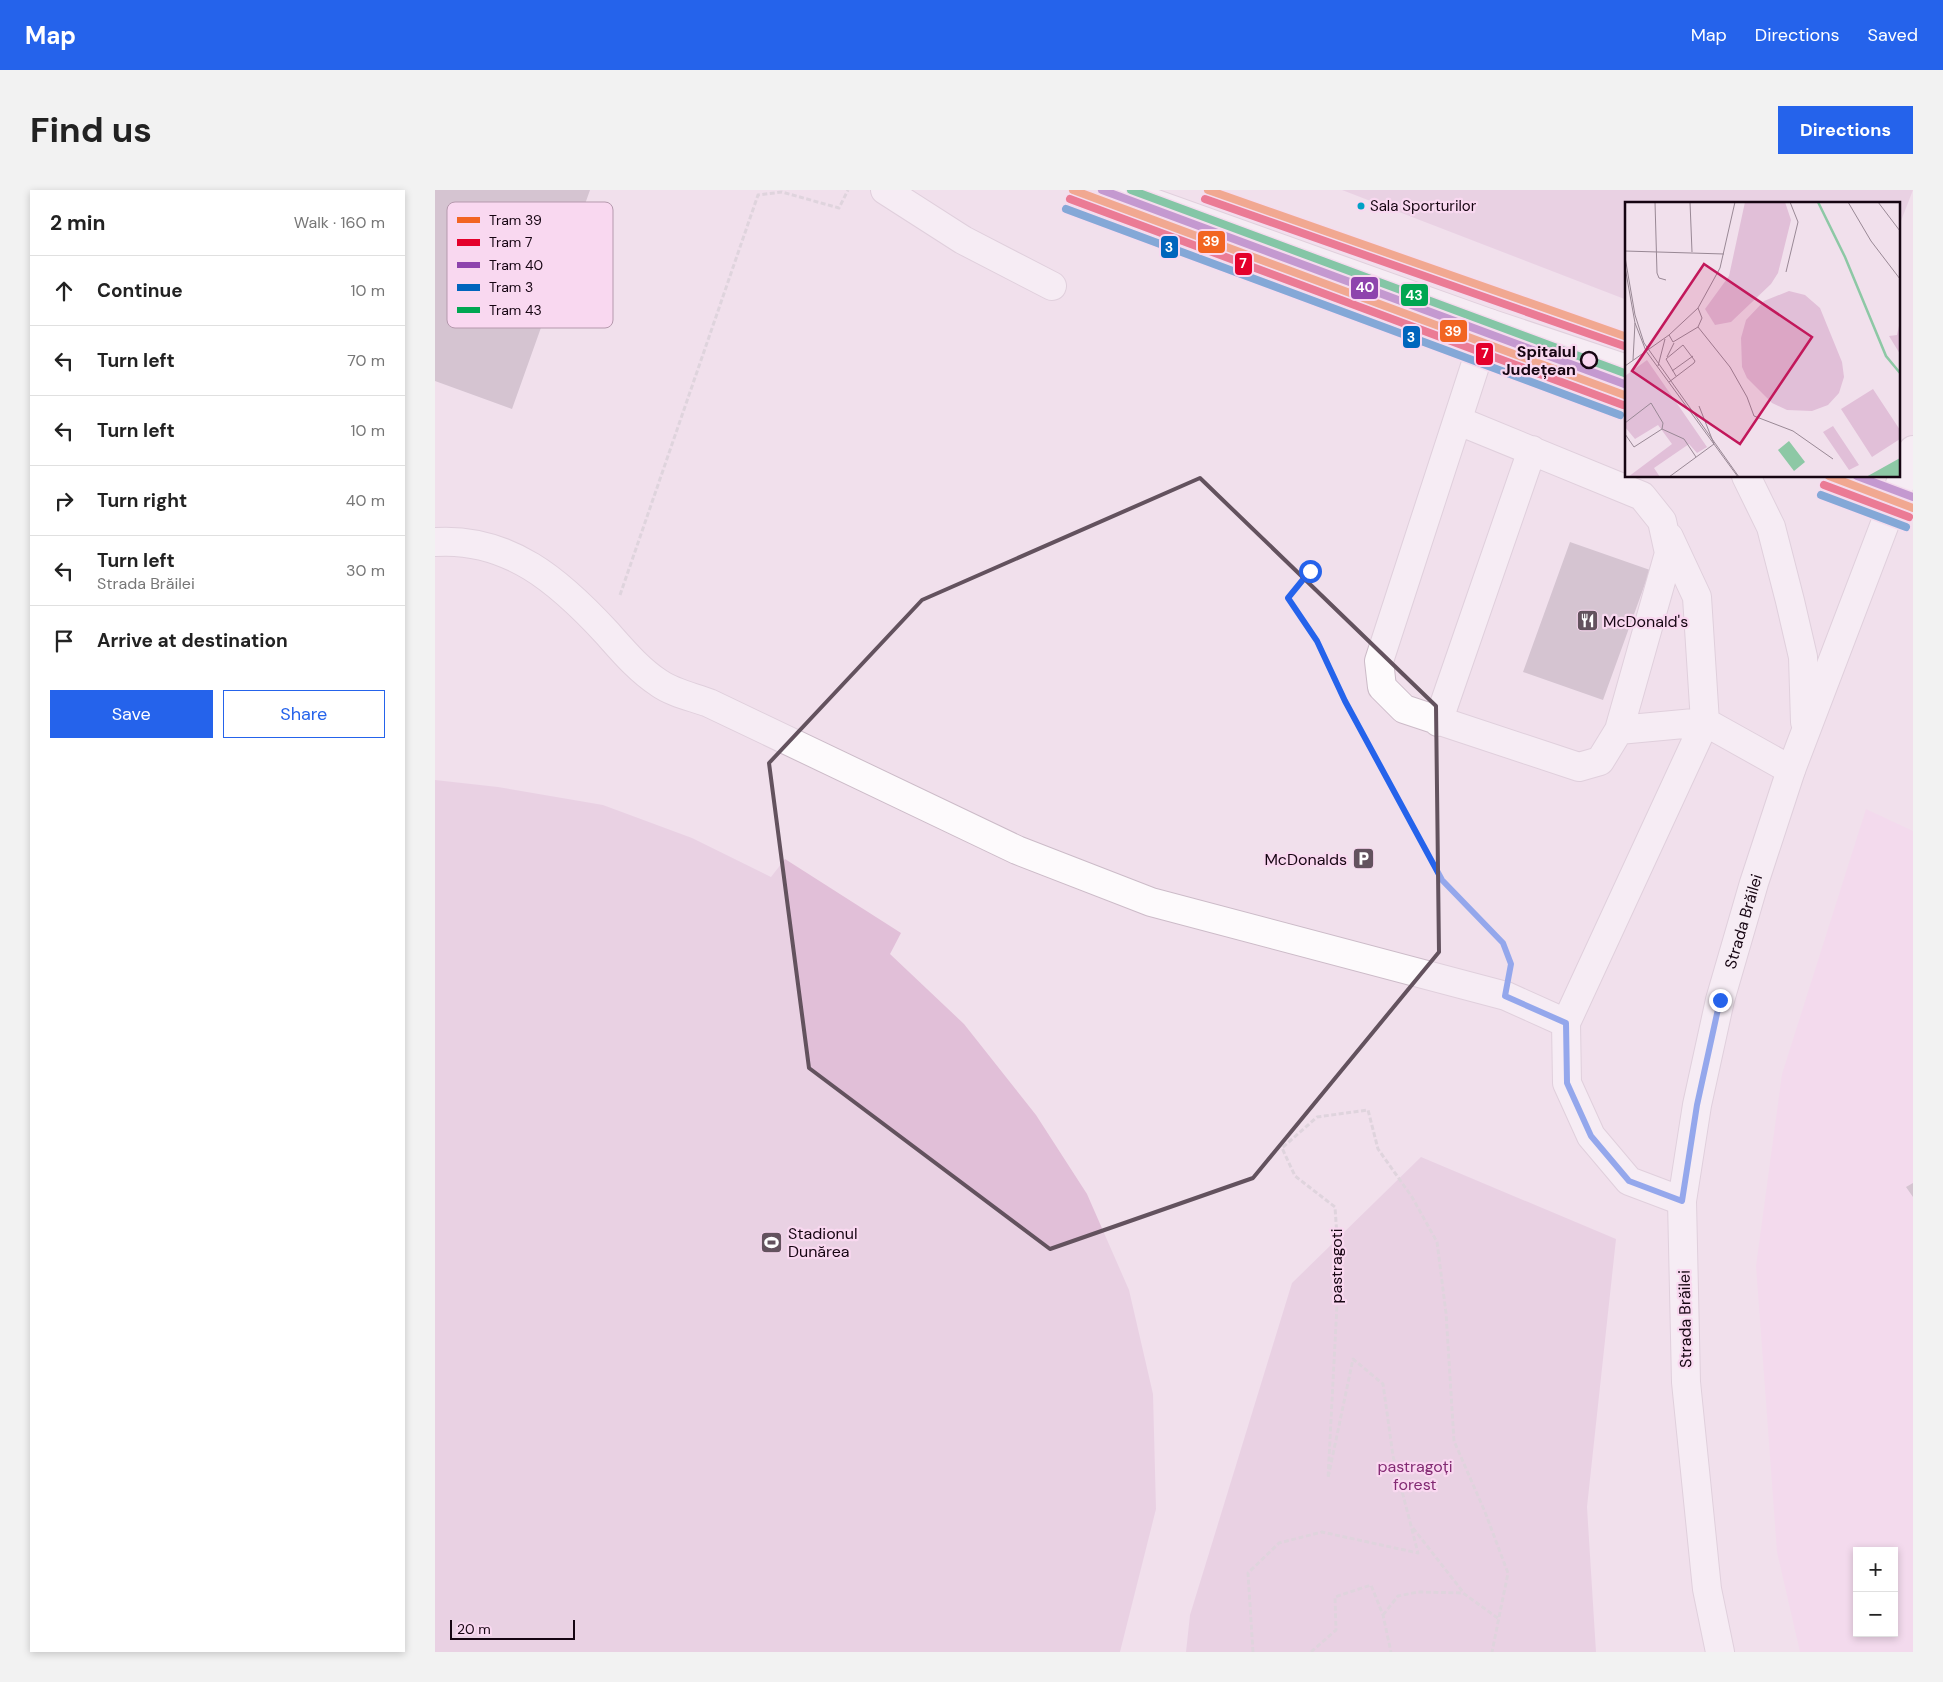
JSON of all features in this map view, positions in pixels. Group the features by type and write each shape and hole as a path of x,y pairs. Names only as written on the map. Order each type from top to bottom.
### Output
{"main road":[{"path":"885,190 963,240 1052,286"},
{"path":"1117,190 1625,368"},
{"path":"1489,322 1459,421 1379,661 1382,687 1404,709 1438,722 1579,767 1600,761 1619,730 1669,553 1662,521"},
{"path":"1459,421 1642,496 1662,521 1697,598 1705,722 1566,1023 1567,1083 1591,1136 1629,1181 1682,1201"},
{"path":"1438,722 1532,450"},
{"name":"Strada Brăilei","path":"1720,1652 1707,1589 1686,1382 1682,1201 1697,1105 1720,1000 1754,883 1791,770 1907,468"},
{"path":"1746,478 1771,527 1790,600 1803,657 1805,736"},
{"path":"435,542 469,544 500,551 529,564 556,582 634,663 660,684 709,704 1026,853 1151,902 1505,996 1566,1023"},
{"path":"1619,730 1705,722 1791,770"}],"path":[{"path":"607,633 758,195 782,192 839,208 848,190"},
{"path":"1310,571 1288,598 1317,641 1345,701 1442,880 1503,943 1511,964 1505,996"},
{"name":"pastragoti","path":"1418,1553 1393,1456 1383,1384 1353,1359 1328,1478 1339,1266 1335,1207 1295,1176 1282,1148 1317,1117 1368,1110 1378,1149 1412,1197 1437,1242 1446,1313 1454,1442 1485,1512 1508,1573 1493,1652"},
{"path":"1253,1652 1248,1573 1279,1543 1322,1532 1418,1553 1412,1527 1463,1593 1499,1619"},
{"path":"1311,1652 1336,1630 1335,1597 1371,1585 1383,1615 1391,1652"},
{"path":"1383,1615 1398,1596 1418,1592 1463,1593"}],"highlighted area":[{"path":"1200,478 1436,706 1439,952 1253,1178 1050,1249 809,1068 769,763 922,600"}],"shaded area":[{"path":"1866,809 1913,831 1913,1652 1800,1652 1777,1552 1756,1266 1782,1074"}],"green space":[{"path":"1342,190 1913,190 1901,221 1901,202 1625,202 1625,299"},
{"name":"Stadionul Dunărea","path":"435,780 498,787 603,805 692,838 771,877 785,859 901,933 890,954 964,1024 1036,1115 1087,1194 1129,1290 1153,1394 1156,1509 1120,1652 435,1652"},
{"name":"pastragoți forest","path":"1421,1157 1616,1239 1587,1507 1596,1652 1186,1652 1190,1615 1292,1283"}],"building":[{"path":"435,190 590,190 586,202 447,202 447,328 541,328 512,409 435,381"},
{"name":"McDonald's","path":"1570,542 1650,570 1603,700 1523,672"},
{"path":"1913,1183 1913,1197 1906,1187"}],"tram line":[{"name":"39","path":"1073,190 1625,395"},
{"name":"40","path":"1102,190 1625,384"},
{"name":"43","path":"1131,190 1625,373"},
{"name":"39","path":"1208,190 1625,336"},
{"name":"7","path":"1070,199 1623,405"},
{"name":"7","path":"1205,199 1624,346"},
{"name":"3","path":"1066,209 1620,415"},
{"name":"39","path":"1834,478 1913,508"},
{"name":"40","path":"1862,478 1913,497"},
{"name":"7","path":"1824,485 1909,517"},
{"name":"3","path":"1821,495 1906,527"}],"place":[{"name":"Sala Sporturilor","path":"1361,206"},
{"name":"Spitalul Județean","path":"1589,360"},
{"name":"McDonald's","path":"1587,621"},
{"name":"McDonalds","path":"1363,859"},
{"name":"Stadionul Dunărea","path":"772,1242"}],"route":[{"path":"1310,571 1288,598 1317,641 1345,701 1442,880 1503,943 1511,964 1505,996 1566,1023 1567,1083 1591,1136 1629,1181 1682,1201 1697,1105 1720,1000"}]}
